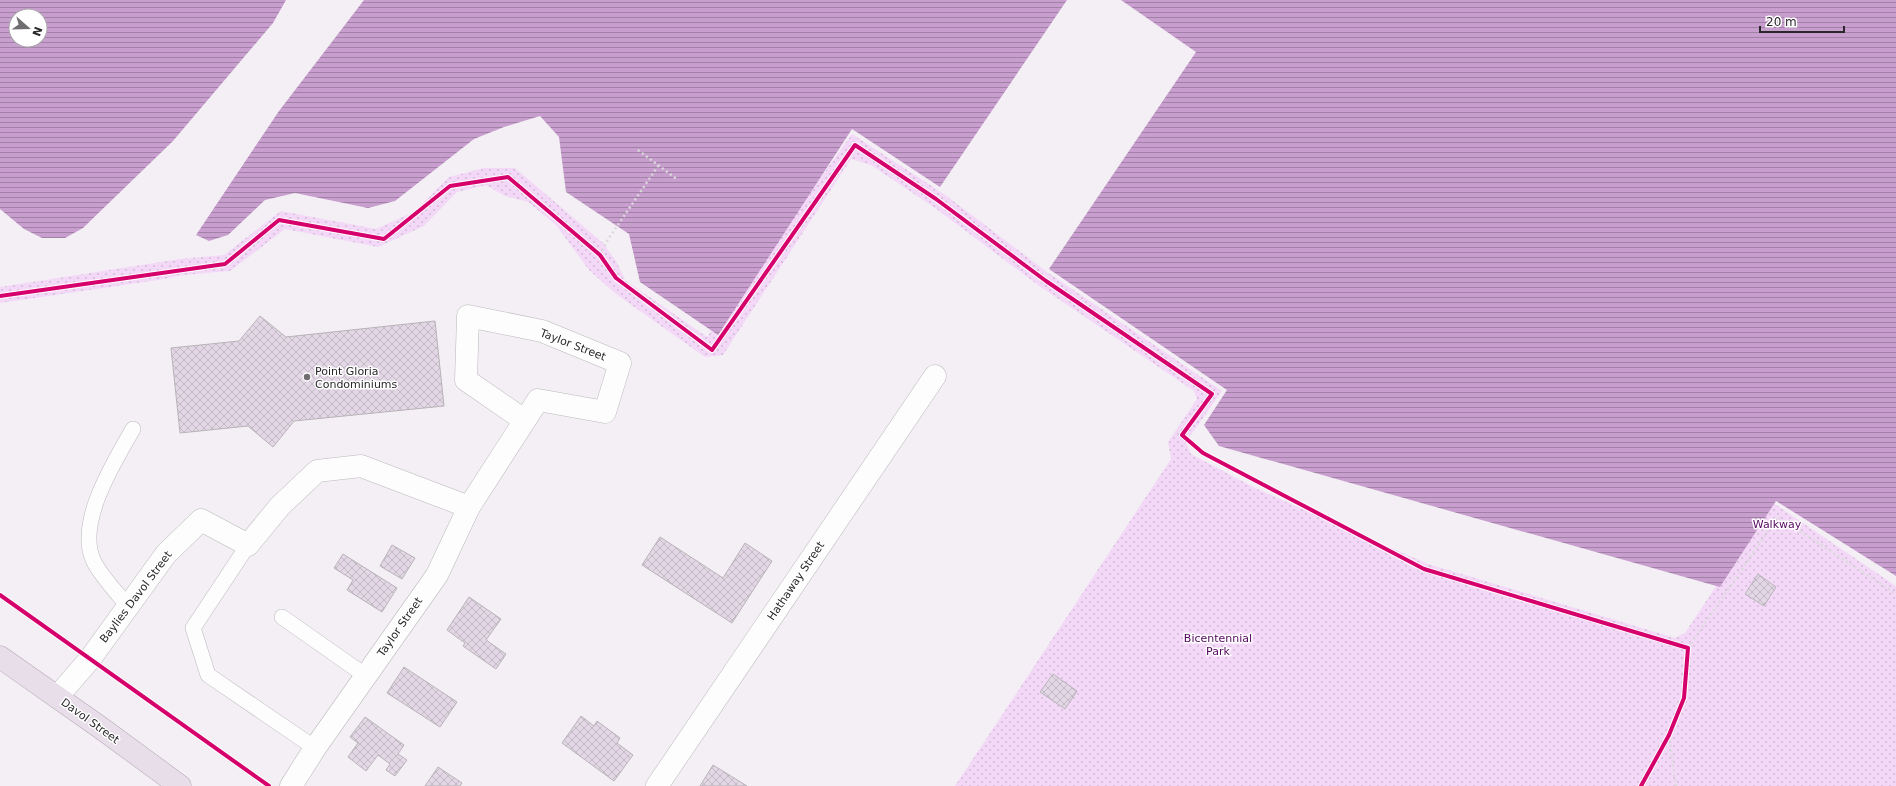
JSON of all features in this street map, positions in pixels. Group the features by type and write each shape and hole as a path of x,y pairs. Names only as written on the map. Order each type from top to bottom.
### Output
{"highway":[{"name":"Davol Street","path":"0,657 180,786"}],"street":[{"name":"Taylor Street","path":"291,786 315,748 437,575 469,507 538,400 605,412 620,363 542,331 468,316 466,380 524,420"},
{"name":"Hathaway Street","path":"657,786 935,376"},
{"path":"248,545 280,506 317,471 361,466 469,507"},
{"name":"Baylies Davol Street","path":"57,697 90,659 166,554 201,520 248,545"}],"lane":[{"path":"128,606 94,562 87,534 104,479 133,429"},
{"path":"248,545 192,628 208,675 315,748"},
{"path":"282,617 366,676"}],"path":[{"path":"0,296 225,264 279,220 384,239 450,186 508,177 600,255 616,278 712,350 854,145 936,199 1052,285 1212,394 1182,435 1203,453 1424,569 1646,637 1688,648"},
{"path":"638,150 678,180"},
{"path":"600,255 607,241 658,166"},
{"path":"1641,786 1669,735 1684,698 1688,648 1778,517 1896,594"},
{"path":"1669,735 1676,786"}],"green space":[{"name":"Bicentennial Park","path":"852,134 944,194 1047,272 1222,391 1186,442 1191,454 1255,488 1428,564 1675,638 1685,633 1772,502 1896,586 1896,786 955,786 1171,459 1168,442 1197,399 1194,391 1038,285 935,208 871,165 851,159 723,355 705,357 616,294 589,270 556,225 528,202 505,196 486,185 457,192 424,226 378,247 285,229 230,271 183,275 0,303 0,287 180,259 224,255 281,211 376,229 414,212 449,177 484,168 515,168 603,243 616,261 625,280 707,337"}],"shaded area":[{"path":"0,0 286,0 273,23 173,141 83,228 65,238 42,238 24,229 0,209"},
{"path":"364,0 1067,0 940,187 852,129 718,335 640,282 629,234 566,192 559,137 540,116 504,127 474,139 395,201 368,208 295,193 265,200 228,235 209,241 196,235 279,111"},
{"path":"1121,0 1896,0 1896,576 1776,501 1720,587 1219,446 1204,425 1227,390 1049,269 1196,52"}],"building":[{"name":"Point Gloria Condominiums","path":"260,316 286,337 435,321 444,406 294,421 273,447 248,426 180,433 171,348 239,341"},
{"path":"660,537 723,578 745,543 772,561 732,623 642,565"},
{"path":"392,545 415,558 402,579 380,566"},
{"path":"343,554 397,588 382,612 347,590 353,580 334,568"},
{"path":"1758,574 1776,587 1764,606 1745,594"},
{"path":"469,597 501,619 486,640 506,654 496,669 463,646 465,643 447,630"},
{"path":"404,667 457,702 440,727 387,693"},
{"path":"1053,674 1077,691 1065,709 1040,692"},
{"path":"581,716 594,726 597,721 620,738 617,743 633,755 614,781 562,743"},
{"path":"365,717 404,745 398,754 407,760 395,776 386,770 390,764 378,755 366,771 348,757 358,743 350,737"},
{"path":"713,765 747,786 700,786"},
{"path":"438,767 462,783 460,786 425,786"}],"cycle path":[{"path":"0,296 225,264 279,220 384,239 450,186 508,177 600,255 616,278 712,350 855,145 936,199 1046,281 1212,394 1182,435 1203,453 1424,569 1688,648 1684,698 1669,735 1641,786"},
{"path":"0,595 269,786"}],"place":[{"name":"Point Gloria Condominiums","path":"307,377"}],"park label":[{"name":"Walkway","path":"1777,524"}]}
